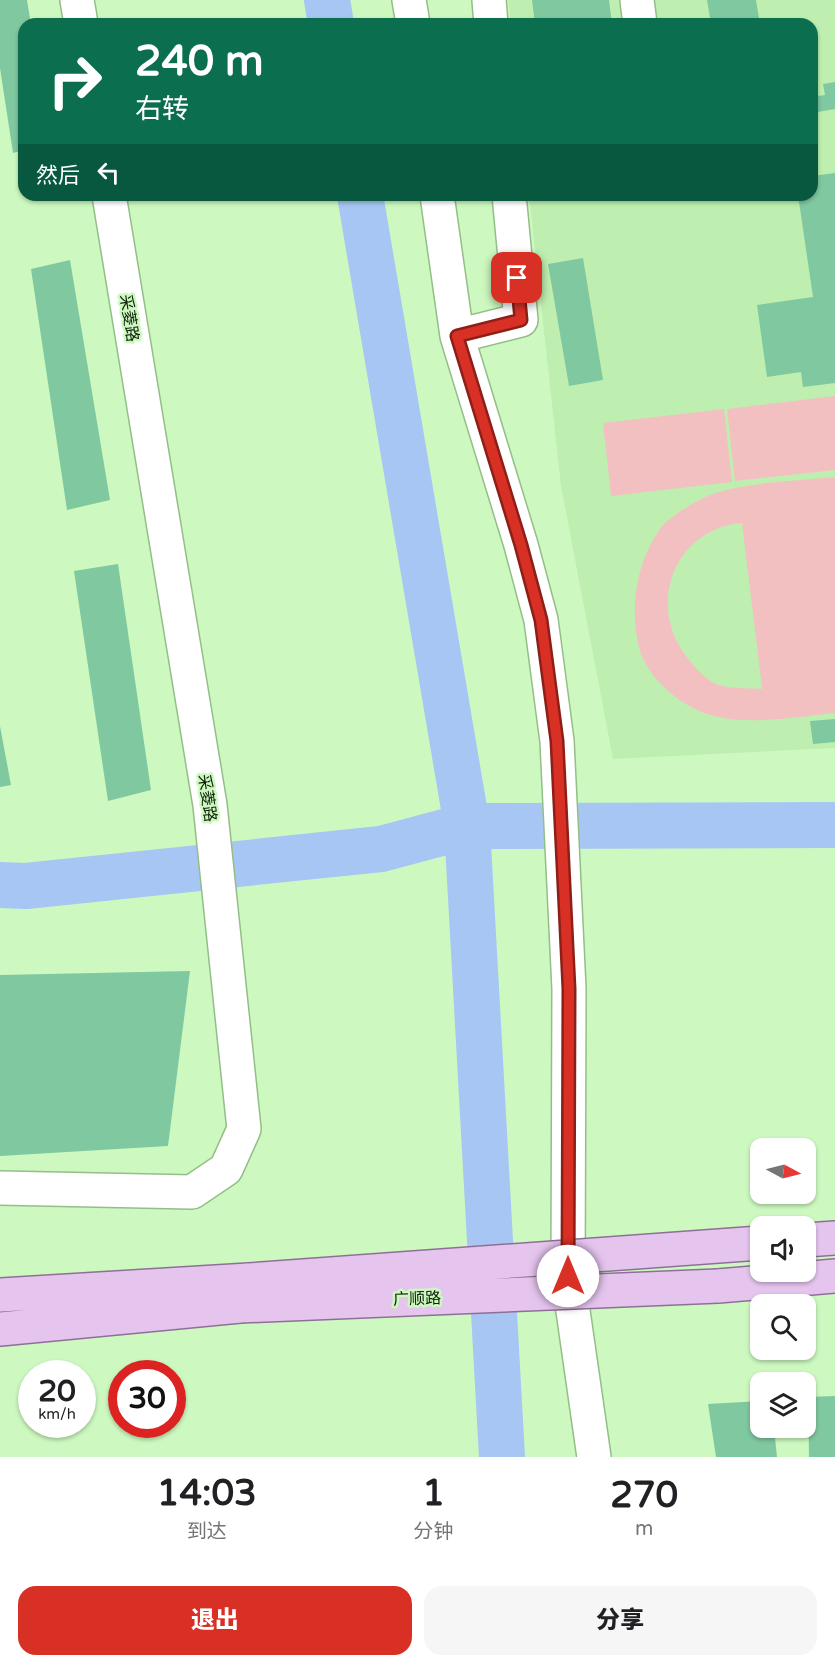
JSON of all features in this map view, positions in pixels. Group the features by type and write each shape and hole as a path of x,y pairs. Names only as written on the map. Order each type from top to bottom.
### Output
{"main road":[{"path":"816,1239 835,1238"},
{"path":"245,1293 750,1244"},
{"name":"广顺路","path":"0,1295 718,1286 835,1276"},
{"name":"广顺路","path":"0,1329 245,1293"}],"street":[{"path":"78,0 80,18"},
{"path":"409,0 412,18"},
{"path":"489,0 490,18"},
{"path":"637,0 639,18"},
{"name":"采菱路","path":"0,1188 192,1192 226,1169 244,1129 210,804 111,201"},
{"path":"438,201 457,336 521,545 541,620 557,741 569,989 568,1276 594,1457"},
{"path":"457,336 521,320 510,201"}],"shaded area":[{"path":"508,0 835,0 835,748 613,759 561,486 530,201 818,201 818,18 510,18"},
{"path":"835,396 835,470 735,481 727,409"},
{"path":"724,409 732,482 611,496 603,423"},
{"path":"835,477 835,713 783,719 728,719 695,709 677,698 661,684 647,666 642,657 636,632 637,585 646,555 660,529 685,508 715,493 785,481","holes":["742,523 762,689 726,687 707,679 686,656 674,636 668,614 668,592 674,572 684,554 699,539 719,528"]}],"building":[{"path":"0,0 27,0 30,18 18,18 18,152 13,153 0,68"},
{"path":"532,0 609,0 611,18 534,18"},
{"path":"707,0 756,0 759,18 710,18"},
{"path":"835,82 835,109 818,112 818,96 825,95 823,84"},
{"path":"835,173 835,383 803,387 801,372 767,377 757,305 813,297 799,201 818,201 818,175"},
{"path":"583,258 603,380 569,386 548,264"},
{"path":"70,260 110,500 67,510 31,269"},
{"path":"118,564 151,790 108,801 74,571"},
{"path":"835,719 835,742 813,744 810,721"},
{"path":"0,726 11,785 0,787"},
{"path":"190,971 168,1146 0,1156 0,975"},
{"path":"835,1396 835,1457 809,1457 809,1438 816,1438 816,1397"},
{"path":"750,1402 750,1438 775,1438 777,1457 716,1457 708,1404"}],"waterway":[{"path":"327,0 330,18"},
{"path":"361,201 467,826 502,1457"},
{"path":"0,885 26,886 381,849 467,826 835,825"}],"route":[{"path":"517,278 521,320 457,336 521,545 541,620 557,741 569,989 568,1276"}]}
